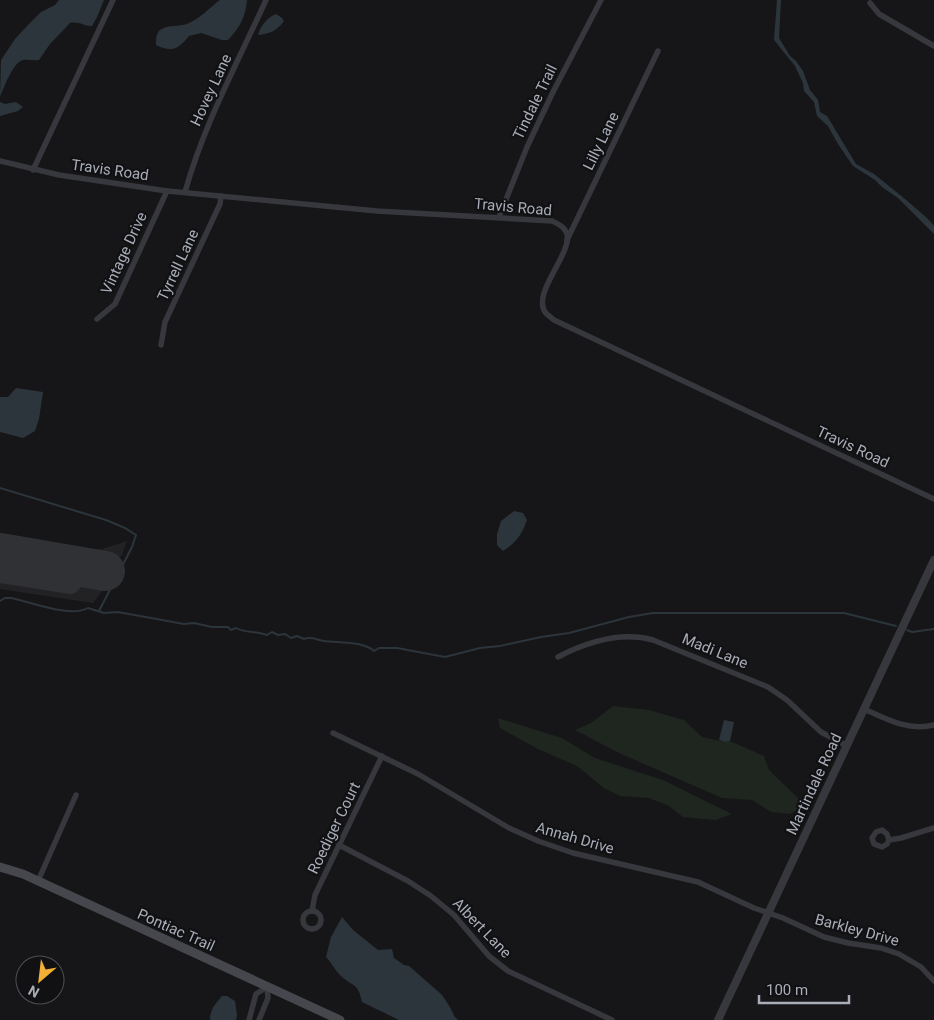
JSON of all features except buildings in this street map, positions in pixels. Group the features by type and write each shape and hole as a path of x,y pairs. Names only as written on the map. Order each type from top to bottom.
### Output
{"main road":[{"name":"Pontiac Trail","path":"0,866 340,1020"}],"street":[{"path":"33,170 114,0"},
{"name":"Hovey Lane","path":"185,192 202,138 266,0"},
{"name":"Tindale Trail","path":"499,218 527,147 553,92 601,0"},
{"path":"870,3 879,14 934,46"},
{"name":"Lilly Lane","path":"566,242 658,51"},
{"name":"Travis Road","path":"0,161 33,170 90,181 166,191 377,210 552,221 566,231 566,242 543,304 545,312 554,320 934,499"},
{"name":"Vintage Drive","path":"97,319 115,304 166,191"},
{"name":"Tyrrell Lane","path":"161,345 161,336 166,322 220,204 221,196"},
{"name":"Martindale Road","path":"718,1020 934,560"},
{"name":"Madi Lane","path":"558,657 580,646 617,637 632,636 653,640 768,686 787,700 821,732 847,746"},
{"path":"864,709 903,725 920,727 934,725"},
{"name":"Annah Drive","path":"333,732 440,786 509,828 538,841 573,853 691,880 768,913"},
{"name":"Roediger Court","path":"312,911 315,895 382,756"},
{"path":"38,882 76,795"},
{"path":"889,840 934,828"},
{"name":"Albert Lane","path":"339,845 408,881 431,896 454,915 492,958 508,971 612,1020"},
{"name":"Barkley Drive","path":"768,913 832,939 881,948 899,954 916,963 934,981"},
{"path":"250,1020 256,994 267,987 268,998 258,1020"}],"shaded area":[{"path":"59,0 104,0 92,26 70,23 50,44 39,60 23,60 19,62 9,76 0,97 1,60 15,39 28,25 41,12 55,5"},
{"path":"220,0 247,0 241,22 228,40 222,40 201,33 189,36 178,47 166,49 156,45 157,35 160,30 192,22"},
{"path":"777,0 781,0 779,38 790,56 803,71 810,90 818,100 820,112 827,116 856,164 874,174 927,218 934,226 934,234 898,198 853,166 828,126 817,116 814,102 804,91 803,83 795,66 774,40"},
{"path":"276,14 284,21 279,27 266,34 258,35 265,22"},
{"path":"0,102 5,104 16,102 23,107 18,111 0,116"},
{"path":"16,388 43,392 39,419 35,431 23,438 0,432 0,397 8,397"},
{"path":"514,511 523,513 527,520 518,538 503,551 497,545 497,534 501,521"},
{"path":"0,537 89,550 102,549 127,541 122,555 118,559 110,586 105,587 93,603 0,589"},
{"path":"613,706 649,710 684,720 702,737 725,742 730,741 764,756 769,770 800,800 797,810 790,814 771,812 752,800 722,798 619,753 575,730 591,723"},
{"path":"498,718 562,738 595,758 663,780 732,814 716,820 683,817 669,806 649,798 620,796 604,788 577,766 538,749 500,728"},
{"path":"724,720 734,722 730,741 725,742 719,740"},
{"path":"342,917 353,930 378,950 392,949 394,958 409,966 441,994 458,1020 399,1020 362,1002 357,988 341,976 326,957 331,937"},
{"path":"222,996 227,996 235,1001 236,1020 210,1020 213,1007"}],"waterway":[{"path":"0,488 106,520 136,535 132,547 99,611"},
{"path":"0,601 5,598 11,598 61,610 80,611 88,608 104,613 118,612 184,624 194,623 212,627 228,627 231,630 236,628 267,635 272,632 278,635 285,634 291,638 297,636 304,639 312,638 357,644 374,651 379,648 397,648 445,657 480,648 569,633 629,617 653,613 844,613 896,626"},
{"path":"907,630 912,632 934,629"}],"taxiway":[{"path":"48,582 51,562"},
{"path":"0,575 71,586 77,579 81,566"}],"runway":[{"path":"0,553 105,571"}]}
